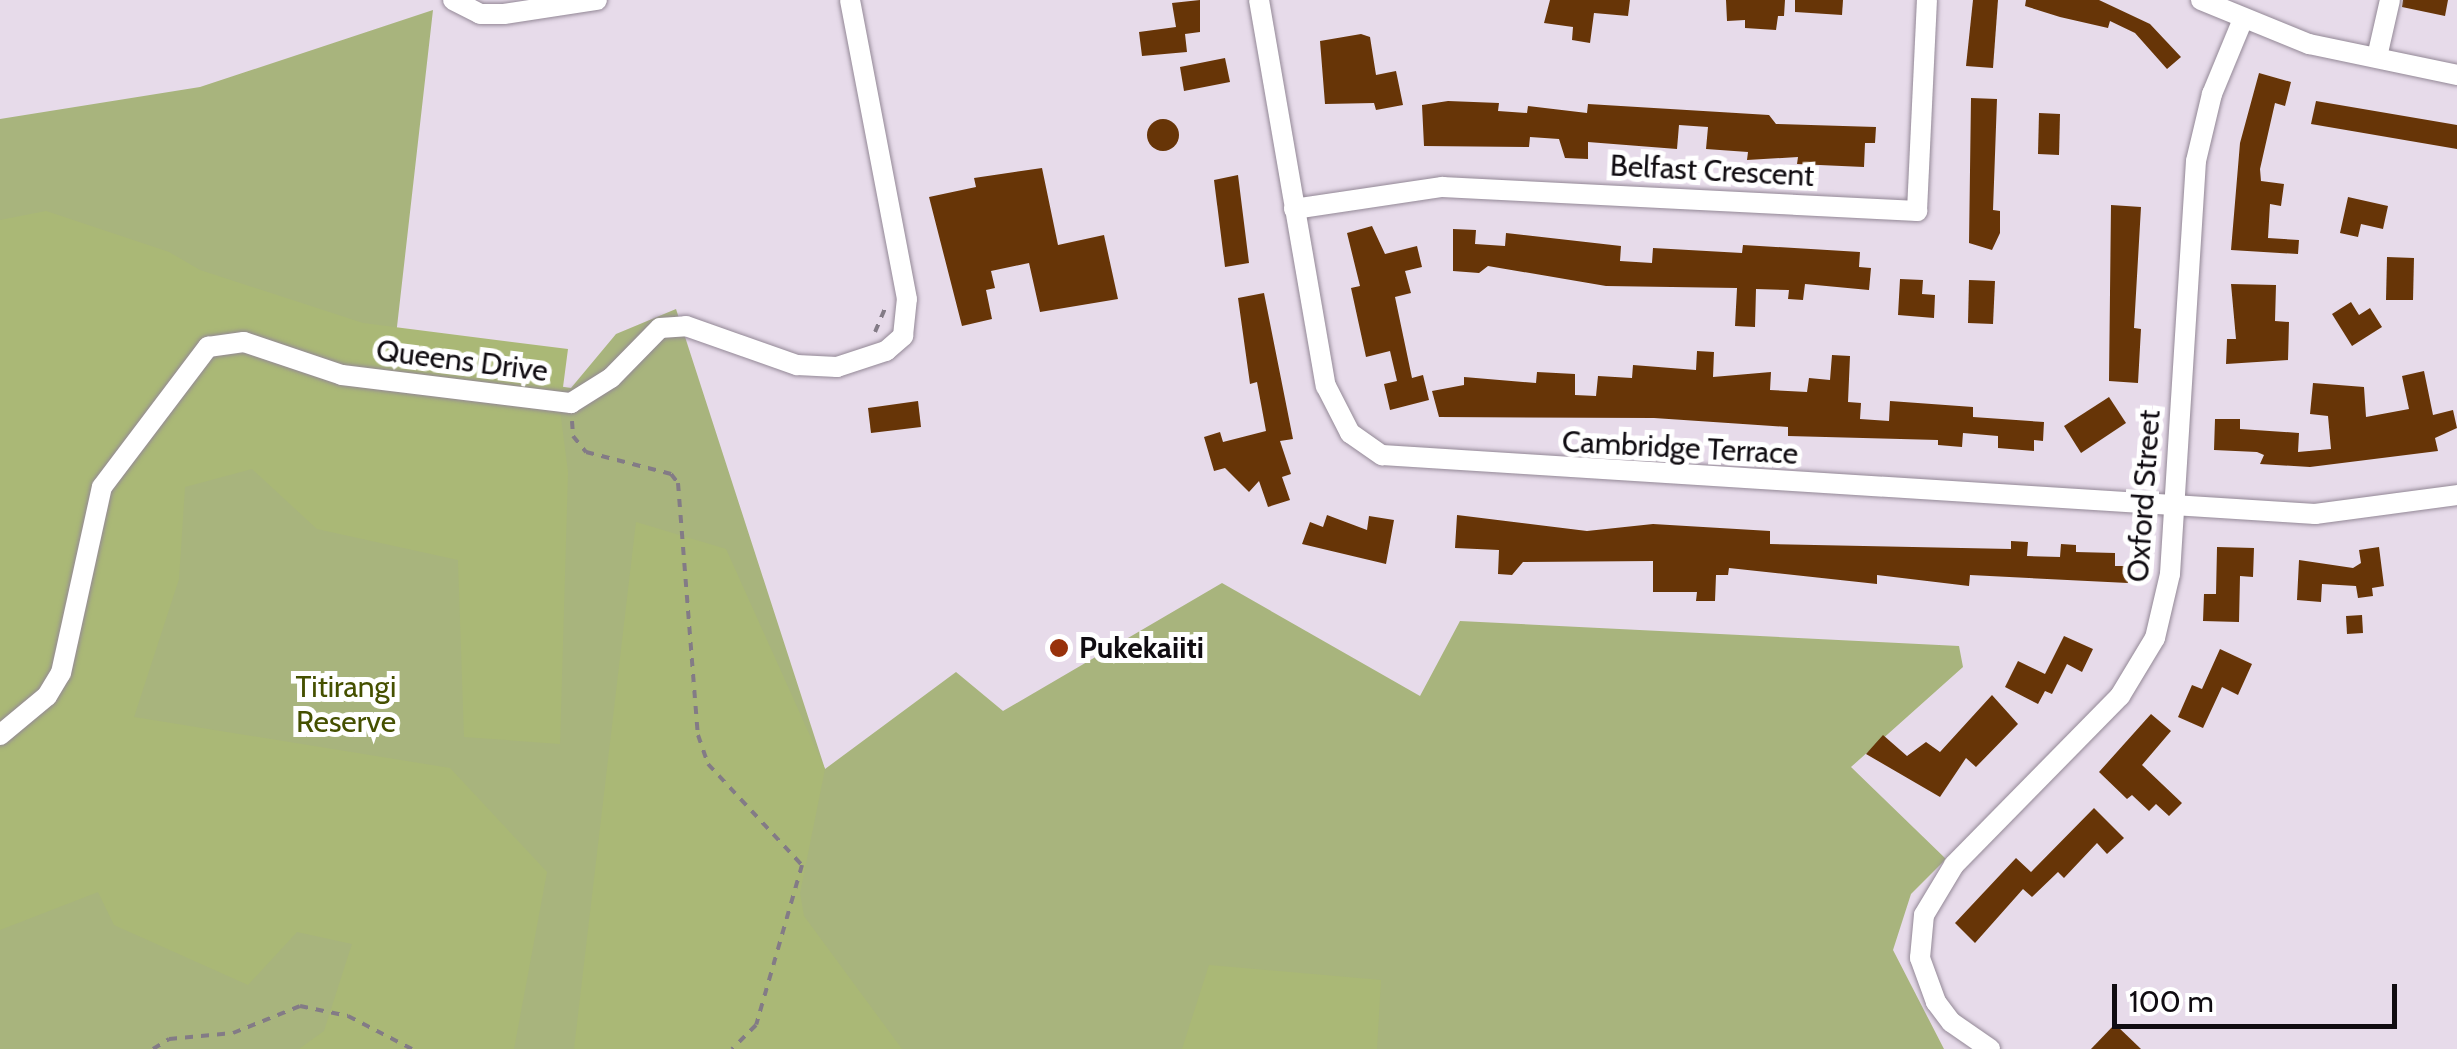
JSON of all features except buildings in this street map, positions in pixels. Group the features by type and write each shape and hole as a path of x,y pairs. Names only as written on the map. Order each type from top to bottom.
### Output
{"street":[{"path":"458,4 504,14 597,0"},
{"name":"Queens Drive","path":"0,736 36,707 61,673 102,488 208,347 244,342 342,376 572,403 611,378 660,328 686,326 797,365 836,367 875,356 903,336 907,300 850,0"},
{"name":"Cambridge Terrace","path":"1259,0 1326,386 1350,433 1382,456 2175,506 2361,513 2457,495"},
{"name":"Belfast Crescent","path":"1294,209 1442,187 1918,211 1927,0"},
{"path":"2200,0 2308,44 2457,74"},
{"path":"2377,57 2390,0"},
{"name":"Oxford Street","path":"1990,1049 1952,1022 1936,1002 1920,958 1924,915 1954,865 2120,696 2141,666 2164,608 2175,506 2196,161 2206,110 2243,19"}],"path":[{"path":"878,343 876,323 888,304"},
{"path":"572,403 572,436 586,452 670,474 678,483 698,735 708,764 802,865 757,1023 732,1049"},
{"path":"153,1049 169,1039 233,1033 300,1006 348,1016 412,1049"}],"green space":[{"name":"Titirangi Reserve","path":"433,10 393,362 571,388 616,334 676,309 825,769 956,672 1003,711 1222,583 1420,696 1460,621 1959,646 1963,667 1851,767 1946,859 1911,894 1893,950 1944,1049 0,1049 0,119 200,87"},
{"path":"46,211 169,252 200,270 363,323 568,349 560,410 568,472 560,744 464,737 458,560 317,529 252,469 185,487 179,579 134,717 450,768 547,872 514,1049 299,1049 324,1031 352,944 297,932 248,985 114,925 98,892 0,930 0,220"},
{"path":"636,522 726,549 825,769 800,893 804,916 902,1049 574,1049"},
{"path":"1209,965 1381,980 1377,1049 1182,1049"}],"place":[{"name":"Pukekaiiti","path":"1059,648"}]}
